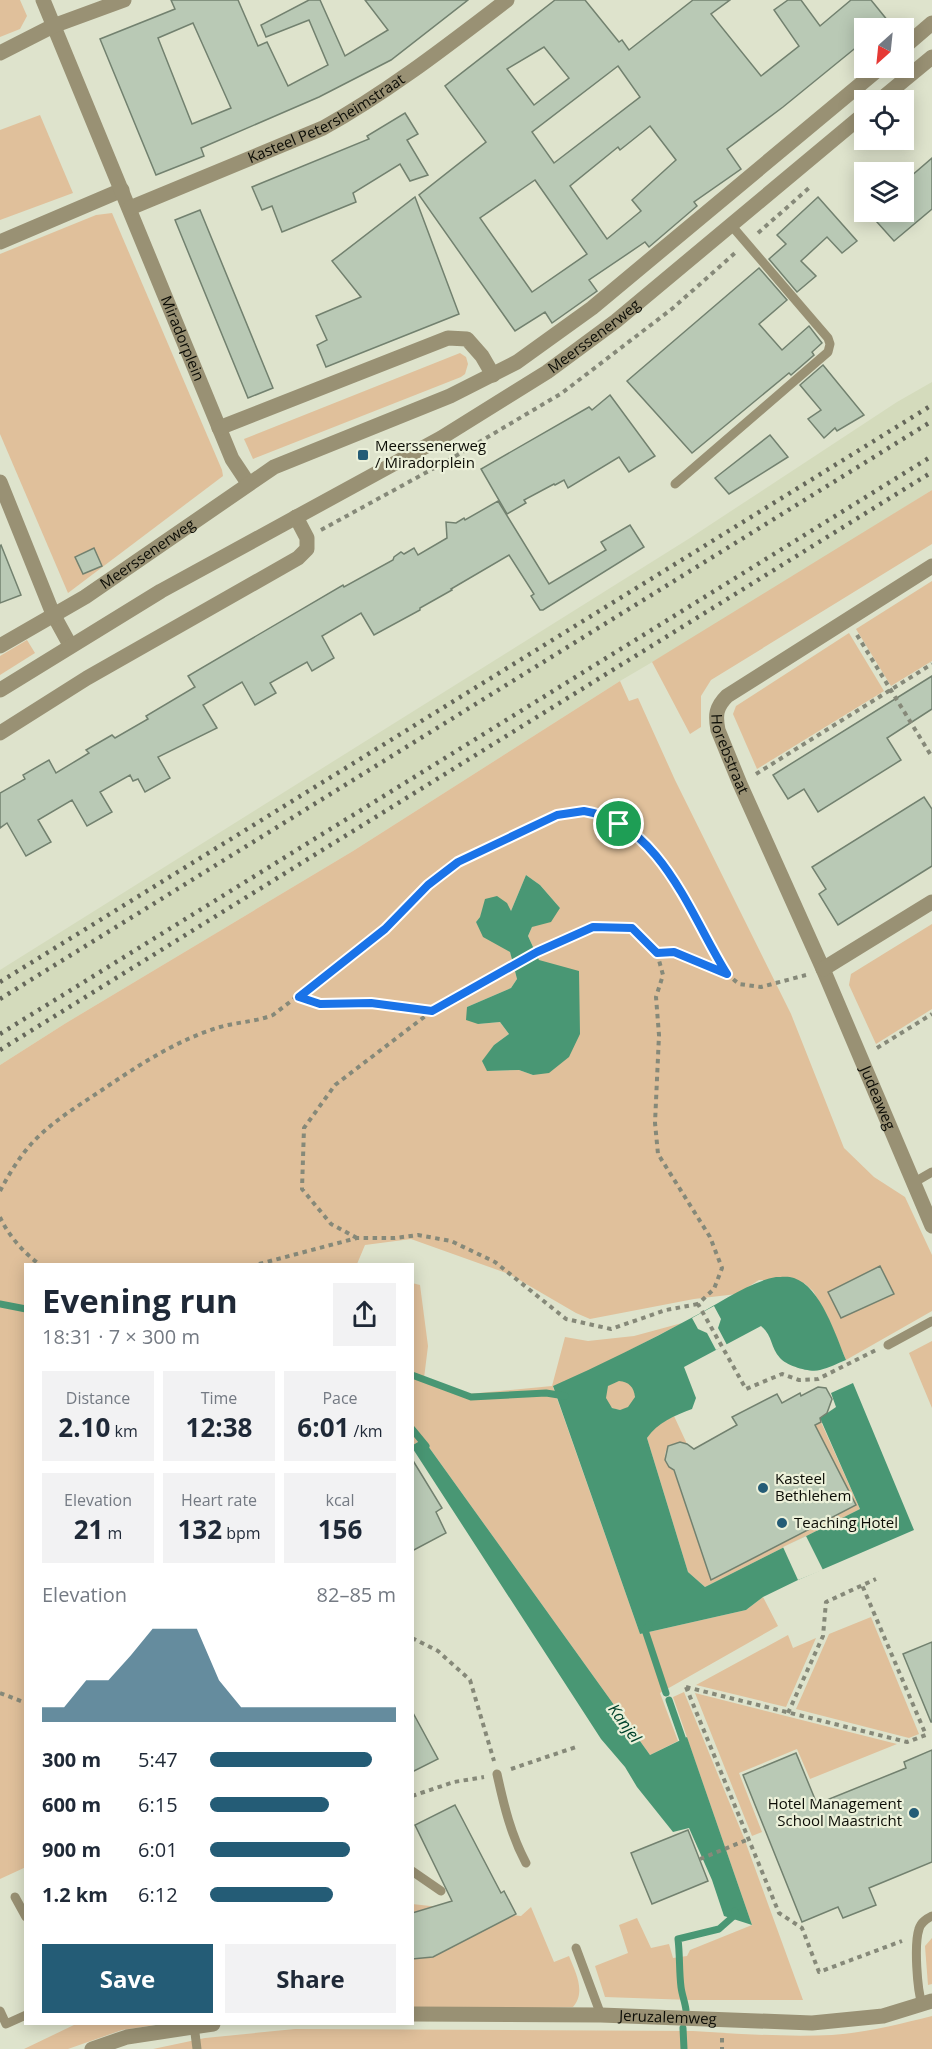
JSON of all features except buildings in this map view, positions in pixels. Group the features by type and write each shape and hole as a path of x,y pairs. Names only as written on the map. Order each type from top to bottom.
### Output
{"street":[{"name":"Miradorplein","path":"43,0 232,459 248,483"},
{"path":"0,53 53,26 124,0"},
{"name":"Kasteel Petersheimstraat","path":"130,208 330,124 389,87 507,0"},
{"path":"914,39 932,23"},
{"path":"892,90 932,57"},
{"name":"Meerssenerweg","path":"0,646 85,597 134,565 248,483 282,463 450,396 517,362 592,308 868,78"},
{"name":"Meerssenerweg","path":"0,690 161,591 441,438 555,367 616,321 854,122"},
{"path":"0,242 122,190"},
{"path":"219,428 448,338 468,339 482,356 493,375"},
{"path":"0,482 53,614 70,645"},
{"path":"0,734 87,678 298,558 307,549 307,538 296,517"},
{"name":"Horebstraat","path":"823,969 740,784 718,730 717,710 727,696 932,566"},
{"path":"823,969 932,902"},
{"name":"Judeaweg","path":"823,969 932,1226"},
{"name":"Jeruzalemweg","path":"414,2014 602,2015 812,2023 883,2016 927,2003"},
{"path":"92,2049 127,2037 194,2025"}],"lane":[{"path":"675,484 828,352 830,344 828,338 731,225"},
{"path":"913,1184 932,1172"},
{"path":"888,1345 932,1322"},
{"path":"497,1774 507,1818 526,1863"},
{"path":"414,1872 441,1891"},
{"path":"15,1897 24,1913"},
{"path":"918,1935 921,1925 932,1916"},
{"name":"Jeruzalemweg","path":"918,1935 918,1991 927,2003"},
{"path":"576,1948 602,2015"},
{"path":"0,2011 6,2024 24,2016"},
{"path":"194,2025 196,2049"}],"path":[{"path":"847,620 932,757"},
{"path":"740,784 932,664"},
{"path":"0,1191 11,1170 33,1142 61,1117 116,1080 175,1045 220,1027 255,1022 273,1016 385,929 428,885 458,862 557,815 584,811 596,813 619,824 645,844 660,859 688,903 703,935 727,974"},
{"path":"263,1263 357,1238 395,1239 418,1235 451,1241 495,1262 566,1319 611,1329 666,1310 698,1304 714,1290 722,1268 710,1237 658,1154 655,1123 659,1035 657,997 663,975 657,953 632,928 593,927 537,952 432,1011 335,1085 304,1128 302,1189 331,1224 357,1238"},
{"path":"657,953 674,952 727,974 739,984 761,987 792,980"},
{"path":"299,997 320,1004 371,1003 432,1011"},
{"path":"860,1058 932,1014"},
{"path":"0,1217 4,1226 22,1248 38,1263"},
{"path":"698,1304 746,1389 782,1374 798,1380 818,1379 888,1345"},
{"path":"788,1713 823,1636 826,1602 876,1578"},
{"path":"862,1585 926,1735 907,1743 686,1687 779,1913 802,1928 819,1972 918,1935"},
{"path":"414,1639 438,1651 470,1680 497,1774"},
{"path":"0,1693 24,1702"},
{"path":"414,1795 454,1782 497,1774 576,1747"},
{"path":"700,1859 749,1839"}],"shaded area":[{"path":"0,0 20,0 27,16 20,29 0,37"},
{"path":"40,115 73,193 0,220 0,130"},
{"path":"112,213 223,476 68,593 0,434 0,254 96,215"},
{"path":"460,353 466,357 468,364 465,374 461,377 253,459 244,439"},
{"path":"932,382 932,490 729,617 620,681 353,851 0,1065 0,970 690,538 897,402"},
{"path":"932,490 932,544 711,680 701,696 701,727 690,734 652,662"},
{"path":"932,581 932,661 891,686 856,629"},
{"path":"849,633 884,691 757,769 733,714 736,706"},
{"path":"27,640 35,653 0,675 0,656"},
{"path":"620,681 629,701 638,698 675,780 791,1014 844,1148 874,1177 905,1197 932,1255 932,1311 846,1360 828,1317 813,1291 804,1283 759,1280 737,1294 694,1299 590,1319 509,1274 411,1239 365,1245 357,1263 24,1263 24,1868 0,1879 0,1065 353,851","holes":["526,875 540,885 560,908 532,927 528,936 539,960 533,1075 519,1070 487,1071 494,1045 509,1034 500,1022 478,1024 467,1007 511,988 517,979 510,952 476,922 480,917 511,911"]},
{"path":"932,924 932,1009 876,1044 849,985 851,974"},
{"path":"414,1284 420,1285 428,1346 424,1378 458,1395 552,1386 565,1337 588,1341 634,1336 682,1323 553,1387 640,1634 746,1610 763,1597 778,1626 660,1693 678,1741 650,1755 423,1439 414,1444"},
{"path":"932,1341 932,1408 909,1353"},
{"path":"620,1380 630,1385 635,1395 630,1405 620,1410 610,1405 605,1395 610,1385"},
{"path":"674,1416 687,1444 680,1442 669,1445 665,1453 665,1460 674,1471 711,1580 823,1522 815,1425 821,1422 860,1509 705,1587 688,1572 647,1438 654,1427"},
{"path":"871,1617 919,1734 909,1738 796,1709 829,1634"},
{"path":"788,1635 793,1648 816,1638 786,1707 696,1685"},
{"path":"684,1692 744,1838 803,2000 605,1997 595,1966 628,1953 619,1925 637,1918 651,1948 669,1944 673,1958 687,1956 690,1950 752,1925 673,1697"},
{"path":"695,1693 897,1744 810,1779 797,1749 739,1773 762,1832 752,1836"},
{"path":"414,1904 521,1916 531,1907 554,1962 569,1956 579,1989 577,2001 573,2007 414,2011"},
{"path":"932,1938 932,1984 928,1985 925,1946"},
{"path":"932,2016 932,2049 153,2049 205,2038 295,2029 693,2031 832,2035 870,2030"},
{"path":"74,2025 155,2025 122,2030 68,2049 24,2049"}],"water":[{"path":"526,875 540,885 560,908 551,922 532,927 528,936 539,960 579,971 580,1034 569,1057 549,1073 533,1075 519,1070 487,1071 482,1061 494,1045 509,1034 500,1022 478,1024 466,1020 467,1007 511,988 517,979 510,952 483,937 476,922 480,917 485,899 497,896 507,903 511,911"},
{"path":"776,1277 792,1277 804,1283 812,1291 826,1313 846,1360 816,1371 793,1366 780,1358 768,1334 761,1326 684,1367 696,1398 692,1409 661,1424 647,1438 688,1572 705,1587 860,1509 820,1418 836,1407 831,1393 853,1383 914,1530 798,1580 763,1597 746,1610 640,1634 553,1386 606,1362 744,1288","holes":["619,1381 630,1386 635,1397 628,1407 620,1410 612,1408 606,1398 608,1386"]},
{"path":"423,1439 650,1755 687,1737 752,1925 724,1916 712,1880 689,1828 673,1832 637,1787 625,1767 601,1739 414,1451 414,1444"}],"pier":[{"path":"714,1306 721,1319 718,1328 727,1345 716,1350 707,1333 698,1329 692,1318"},
{"path":"806,1536 823,1570 798,1580 783,1547"}],"waterway":[{"name":"Kanjel","path":"0,1304 24,1309"},
{"path":"414,1376 471,1397 546,1393 565,1396"},
{"name":"Kanjel","path":"414,1431 426,1446"},
{"path":"649,1625 645,1630 666,1693"},
{"path":"669,1700 685,1746"},
{"name":"Kanjel","path":"686,2010 681,1987 678,1939 719,1929 736,1914 735,1911"},
{"name":"Kanjel","path":"683,2028 684,2049"}],"railway":[{"path":"0,982 932,405"},
{"path":"0,999 932,421"},
{"path":"0,1034 932,456"},
{"path":"0,1050 932,472"}],"place":[{"name":"Meerssenerweg / Miradorplein","path":"363,455"},
{"name":"Kasteel Bethlehem","path":"763,1488"},
{"name":"Teaching Hotel","path":"782,1523"},
{"name":"Hotel Management School Maastricht","path":"914,1813"}],"route":[{"path":"569,812 596,813 619,824 660,859 688,903 703,935 727,974 674,952 657,953 632,928 593,927 537,952 432,1011 371,1003 320,1004 299,997 385,929 428,885 458,862 557,815 569,812"}]}
